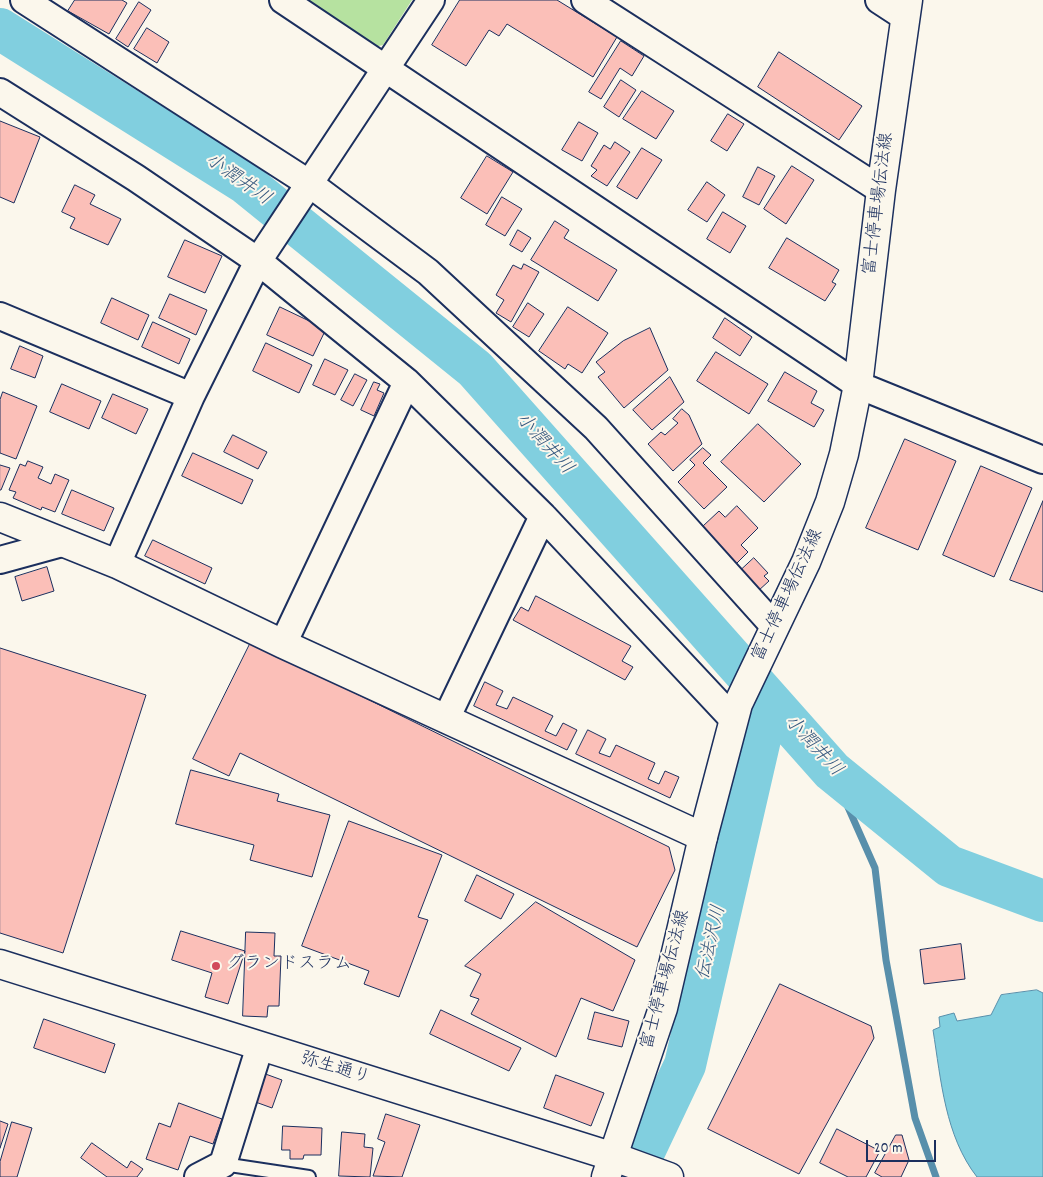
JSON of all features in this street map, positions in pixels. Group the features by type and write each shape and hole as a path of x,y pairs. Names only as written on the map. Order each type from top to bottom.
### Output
{"street":[{"path":"24,0 304,192 428,272 596,428 774,626"},
{"path":"283,0 858,385 1043,460"},
{"path":"117,564 191,396 262,255 431,0"},
{"path":"585,0 881,190"},
{"path":"879,0 907,8"},
{"name":"富士停車場伝法線","path":"610,1167 663,1008 703,837 736,711 774,626 806,562 830,502 844,454 858,385 881,190 907,8"},
{"path":"0,92 262,255 407,382 736,711"},
{"path":"0,316 191,396"},
{"path":"283,644 407,382"},
{"path":"446,719 542,516"},
{"path":"0,517 117,564 283,644 703,837"},
{"path":"0,560 62,543"},
{"name":"弥生通り","path":"0,964 260,1046 610,1167 669,1177"},
{"path":"198,1177 223,1164 260,1046"}],"lane":[{"path":"223,1164 309,1177"}],"green space":[{"path":"297,0 412,0 383,45 370,48"}],"water":[{"path":"1037,990 1043,993 1043,1177 977,1177 966,1161 951,1126 942,1088 933,1030 940,1027 939,1017 954,1013 957,1021 991,1015 1001,995"}],"building":[{"path":"75,0 122,0 127,3 109,34 68,11"},
{"path":"460,0 557,0 617,37 593,77 507,24 499,36 489,30 466,66 432,45"},
{"path":"139,2 151,10 128,47 116,39"},
{"path":"147,28 169,42 157,63 134,49"},
{"path":"621,41 644,56 632,76 620,68 601,99 589,92"},
{"path":"779,52 862,106 839,140 758,87"},
{"path":"621,80 636,90 619,117 604,107"},
{"path":"642,91 674,111 656,139 623,119"},
{"path":"728,114 744,124 727,151 711,141"},
{"path":"0,121 40,137 14,203 0,197"},
{"path":"579,122 598,133 582,161 562,150"},
{"path":"615,142 630,152 607,186 591,176 597,170 591,166 604,145 610,149"},
{"path":"642,148 662,160 637,199 617,187"},
{"path":"487,156 513,172 487,214 461,198"},
{"path":"792,166 814,180 786,224 764,209"},
{"path":"758,167 775,176 759,205 743,197"},
{"path":"707,182 725,195 707,222 688,210"},
{"path":"75,185 95,195 90,204 121,219 108,245 70,228 75,218 62,212"},
{"path":"502,197 522,209 505,236 486,225"},
{"path":"723,212 746,226 730,253 707,239"},
{"path":"555,221 569,230 564,238 617,270 598,301 531,260"},
{"path":"518,230 531,238 522,252 510,245"},
{"path":"787,238 839,270 832,282 836,284 825,301 769,268"},
{"path":"185,240 222,256 205,293 168,277"},
{"path":"524,264 539,272 511,322 496,313 504,300 496,295 513,265 521,269"},
{"path":"170,294 207,310 196,335 159,318"},
{"path":"112,298 149,315 138,340 101,323"},
{"path":"528,303 544,314 529,337 513,327"},
{"path":"280,307 326,329 313,356 267,335"},
{"path":"568,307 608,333 582,373 568,364 565,369 539,351"},
{"path":"725,318 752,337 740,356 713,338"},
{"path":"153,322 190,339 179,364 142,347"},
{"path":"650,328 668,370 624,408 598,377 605,372 596,362 623,341"},
{"path":"266,343 312,365 299,393 253,371"},
{"path":"20,346 43,356 35,378 11,369"},
{"path":"716,352 768,384 749,414 697,381"},
{"path":"325,359 348,370 335,395 313,385"},
{"path":"785,372 817,391 811,403 824,410 814,427 768,401"},
{"path":"355,374 367,380 353,406 341,400"},
{"path":"670,377 684,402 652,430 633,410"},
{"path":"374,382 380,384 377,390 384,393 374,416 361,410"},
{"path":"62,384 101,401 89,429 50,412"},
{"path":"3,392 37,406 16,459 0,453 0,400"},
{"path":"113,394 148,409 136,434 102,418"},
{"path":"682,409 689,415 702,444 673,471 648,444 661,432 665,435 678,423 673,419"},
{"path":"758,424 801,464 764,502 721,462"},
{"path":"233,435 267,452 258,469 224,452"},
{"path":"905,439 956,461 918,550 866,528"},
{"path":"703,448 711,455 703,463 727,487 704,509 678,482 695,465 690,460"},
{"path":"193,453 253,480 242,504 182,476"},
{"path":"28,461 43,467 38,478 51,484 55,474 69,480 55,512 42,507 41,510 13,498 16,492 9,490 20,464 25,466"},
{"path":"0,465 10,468 1,490 0,490"},
{"path":"981,466 1032,488 994,577 943,555"},
{"path":"72,490 114,508 104,531 62,514"},
{"path":"1043,501 1043,592 1010,580"},
{"path":"737,506 758,528 741,545 748,552 735,565 705,534 708,531 703,526 719,511 725,517"},
{"path":"153,540 212,568 205,584 145,556"},
{"path":"754,558 768,573 764,576 769,581 758,591 740,571"},
{"path":"47,567 54,591 22,601 15,577"},
{"path":"536,596 631,646 622,661 633,667 625,680 513,620 521,607 528,611"},
{"path":"251,642 669,847 675,870 637,947 240,753 229,776 193,759"},
{"path":"0,648 146,695 63,953 0,933"},
{"path":"485,682 503,691 496,705 507,709 513,697 553,716 545,731 556,736 563,723 577,730 567,750 474,706"},
{"path":"588,730 606,739 599,753 610,757 616,745 655,763 648,779 659,784 665,771 679,777 670,798 576,754"},
{"path":"191,770 279,794 277,801 330,815 312,877 250,860 254,845 176,824"},
{"path":"349,821 442,855 418,917 428,920 399,997 364,984 369,971 302,946"},
{"path":"477,875 514,894 501,919 465,901"},
{"path":"536,902 635,960 613,1011 581,998 556,1057 471,1014 479,999 470,996 481,974 465,966"},
{"name":"グランドスラム","path":"181,931 245,951 228,1004 205,997 212,973 172,960"},
{"path":"246,932 275,933 274,956 281,956 279,1006 268,1006 267,1017 243,1016"},
{"path":"961,944 965,979 924,984 920,950"},
{"path":"780,984 871,1026 874,1038 799,1174 708,1129"},
{"path":"441,1010 521,1048 509,1071 430,1034"},
{"path":"595,1012 629,1021 622,1047 588,1039"},
{"path":"44,1019 115,1044 105,1073 34,1048"},
{"path":"260,1072 282,1080 272,1108 250,1100"},
{"path":"556,1075 604,1093 591,1126 544,1108"},
{"path":"179,1103 222,1119 213,1144 190,1136 178,1170 146,1159 159,1123 170,1127"},
{"path":"386,1114 420,1125 402,1177 373,1176 385,1142 378,1139"},
{"path":"0,1121 8,1124 0,1148"},
{"path":"12,1122 32,1128 17,1177 0,1177 0,1162"},
{"path":"283,1126 322,1128 321,1155 304,1155 303,1159 290,1159 290,1150 282,1150"},
{"path":"837,1129 880,1151 866,1177 848,1177 820,1163"},
{"path":"342,1132 365,1134 364,1147 373,1148 370,1177 339,1176"},
{"path":"896,1135 902,1135 909,1160 901,1177 882,1177 875,1173"},
{"path":"92,1143 127,1168 131,1161 143,1169 137,1177 107,1177 81,1158"}],"waterway":[{"name":"小潤井川","path":"0,29 245,183 475,369 832,771 949,866 1043,901"},
{"name":"伝法沢川","path":"632,1177 685,1065 769,700"},
{"path":"832,771 875,868 886,960 915,1118 936,1177"}],"place":[{"name":"グランドスラム","path":"216,966"}]}
